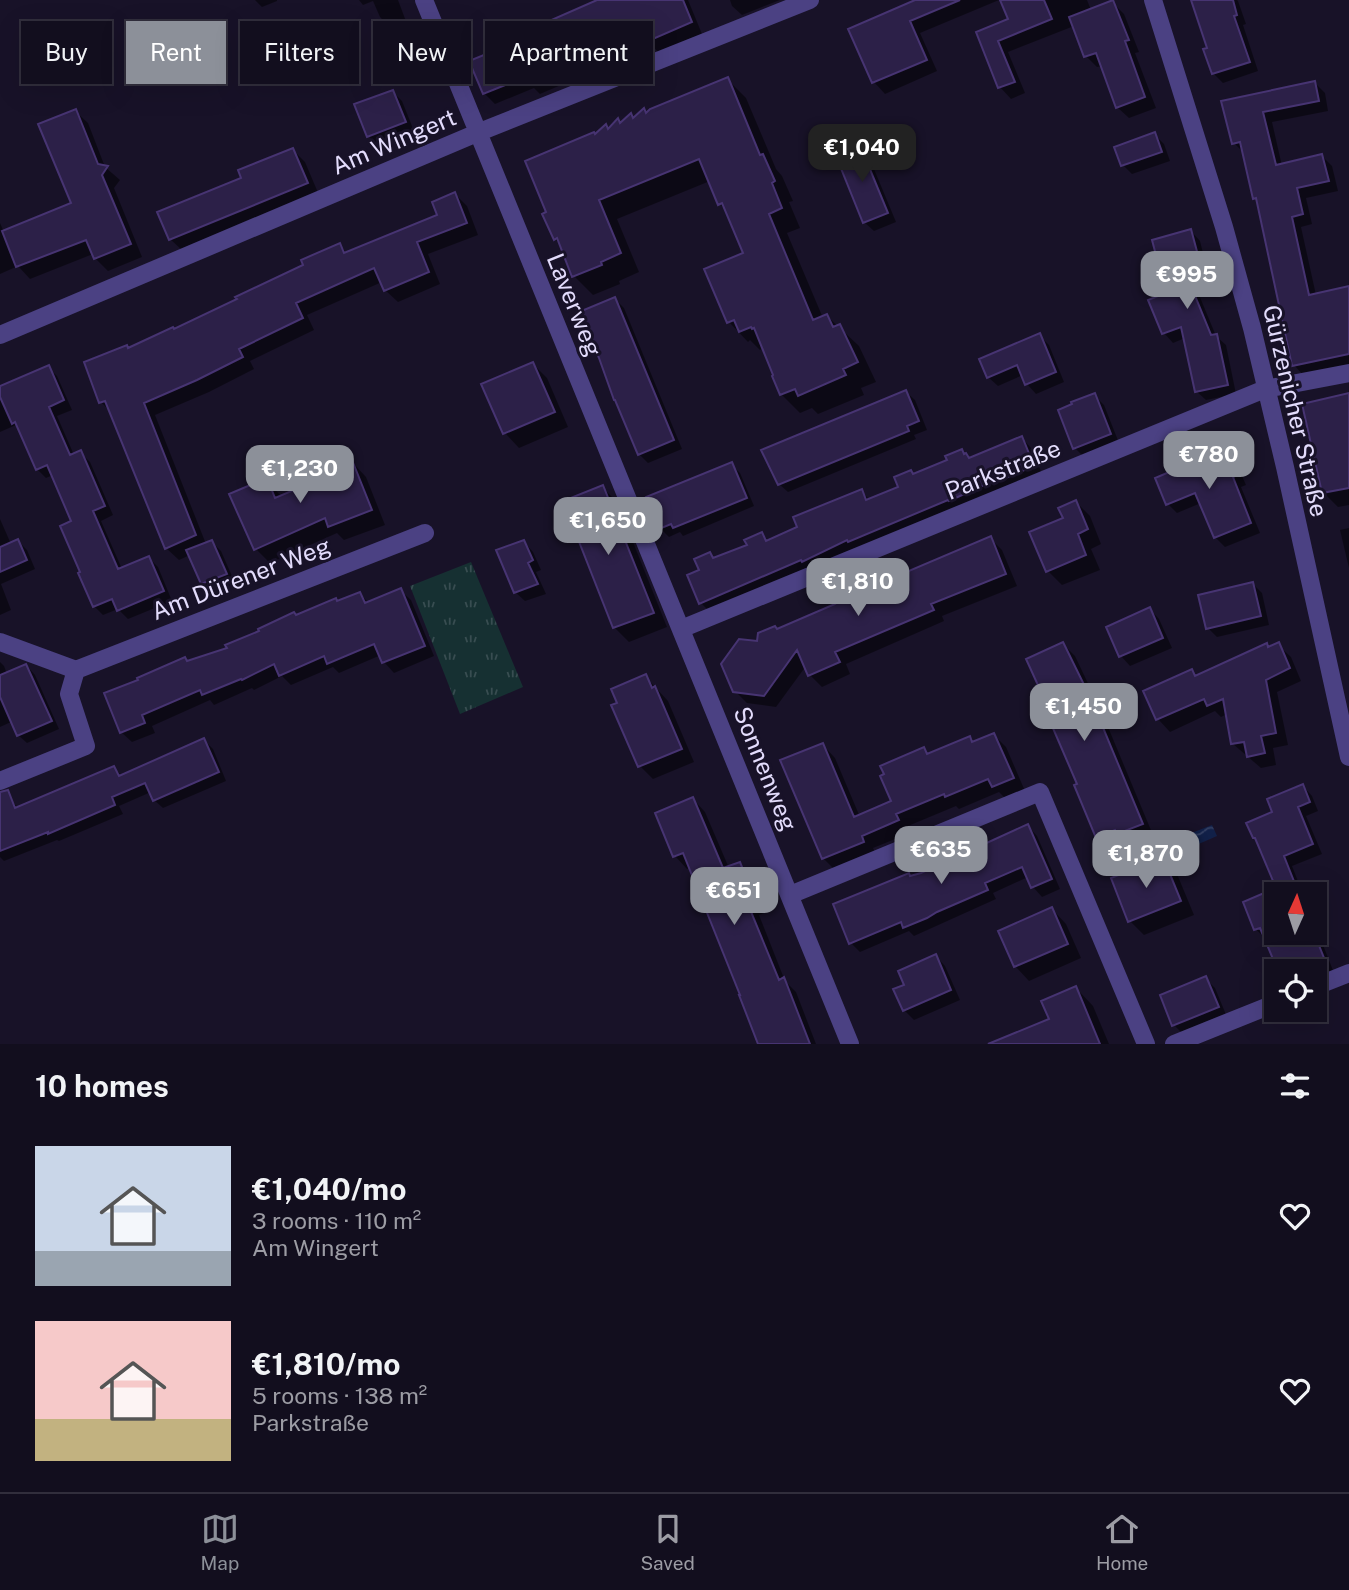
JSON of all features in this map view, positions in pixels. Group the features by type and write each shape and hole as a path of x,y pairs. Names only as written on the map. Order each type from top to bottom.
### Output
{"street":[{"name":"Laverweg","path":"424,0 681,629"},
{"name":"Am Wingert","path":"0,335 477,133 810,0"},
{"name":"Gürzenicher Straße","path":"1153,0 1224,227 1252,328 1349,758"},
{"name":"Parkstraße","path":"681,629 1265,389 1349,373"},
{"name":"Am Dürener Weg","path":"76,670 425,533"},
{"name":"Sonnenweg","path":"681,629 850,1044"},
{"path":"0,642 76,670 69,694 86,746 0,781"},
{"path":"790,895 1040,792 1146,1044"},
{"path":"1327,982 1349,973"},
{"path":"1174,1044 1264,1008"}],"green space":[{"path":"471,562 523,687 460,714 410,586"}],"water":[{"path":"1212,825 1217,836 1194,846 1189,834"}],"building":[{"path":"597,0 683,0 692,22 653,39 653,21 549,21"},
{"path":"915,0 960,0 910,21 927,60 872,83 848,29"},
{"path":"1000,0 1044,0 1052,19 998,41 1015,82 998,88 976,32 1008,19"},
{"path":"1113,0 1129,40 1125,41 1145,97 1116,108 1096,53 1084,57 1069,17"},
{"path":"1191,0 1233,0 1237,15 1234,16 1250,62 1212,74 1203,49 1207,48"},
{"path":"485,55 485,84 508,84 483,94 471,60"},
{"path":"728,77 760,155 763,154 775,181 772,183 782,208 769,214 813,320 827,314 833,327 840,324 858,362 843,369 846,375 798,396 795,389 780,395 754,328 739,332 734,320 727,323 704,269 743,253 722,203 718,205 699,159 599,200 621,253 601,262 602,265 572,277 557,238 554,240 542,214 546,212 525,161 594,132 595,134 606,124 608,129 618,118 620,123 631,113 633,118 644,108 646,113"},
{"path":"1315,81 1319,101 1263,112 1276,165 1322,154 1329,181 1297,188 1303,214 1292,217 1309,295 1349,286 1349,354 1292,366 1256,198 1253,199 1240,142 1232,144 1221,101"},
{"path":"393,90 406,122 367,137 354,104"},
{"path":"76,109 98,164 108,166 102,175 131,244 94,259 86,240 16,267 2,231 71,203 38,124"},
{"path":"1155,132 1162,152 1121,166 1114,147"},
{"path":"860,145 888,213 863,223 836,156"},
{"path":"293,148 308,183 169,240 157,212 241,178 238,170"},
{"path":"455,192 467,223 417,242 429,272 384,291 374,268 296,303 303,318 239,349 243,357 144,403 196,535 165,549 105,401 99,403 84,362 127,345 128,348 173,327 174,329 303,265 301,260 340,243 344,253 437,215 432,202"},
{"path":"1191,229 1199,259 1182,264 1211,335 1217,334 1228,385 1195,392 1181,327 1162,334 1148,300 1166,293 1152,240"},
{"path":"615,297 674,440 638,455 579,312"},
{"path":"1040,333 1056,372 1025,385 1017,365 987,378 979,359"},
{"path":"533,362 555,412 503,434 481,384"},
{"path":"49,365 64,400 49,407 70,455 81,450 105,506 93,511 118,569 149,556 164,591 117,611 112,599 93,607 60,526 71,521 47,465 36,470 15,422 12,424 0,397 0,386"},
{"path":"906,390 919,421 907,426 909,431 778,485 761,450"},
{"path":"1095,393 1111,434 1073,449 1058,410"},
{"path":"1349,393 1349,488 1322,493 1302,404"},
{"path":"1022,436 1034,466 848,542 847,540 802,562 801,560 699,604 687,575 699,570 694,559 710,552 713,558 747,545 744,540 762,532 766,541 797,527 793,517 862,489 866,500 898,487 894,477 911,470 913,474 947,460 945,456 962,449 969,458"},
{"path":"1226,448 1237,475 1233,477 1251,523 1214,538 1195,493 1166,505 1155,478"},
{"path":"352,460 372,510 328,527 325,518 254,550 229,494 267,478 275,498 311,483 309,477"},
{"path":"732,462 747,498 673,528 671,524 659,529 646,497"},
{"path":"603,485 654,613 613,628 563,501"},
{"path":"1076,500 1088,529 1078,534 1086,555 1046,572 1029,532 1063,518 1058,508"},
{"path":"991,536 1006,574 931,604 934,610 835,652 840,662 808,676 797,650 764,696 733,692 721,664 739,639 757,641 758,633 775,626 777,629 835,604 833,600 868,585 869,588"},
{"path":"18,539 27,560 0,572 0,547"},
{"path":"212,540 227,574 201,584 186,550"},
{"path":"524,540 533,560 528,563 538,584 514,593 496,550"},
{"path":"1253,582 1261,616 1206,629 1198,595"},
{"path":"401,588 425,646 382,663 374,644 327,664 324,656 279,676 274,664 242,680 202,695 200,690 142,715 145,723 120,733 104,693 185,657 187,661 227,648 225,645 294,612 296,615 336,598 337,601 360,592 365,603"},
{"path":"1150,607 1163,638 1119,657 1106,627"},
{"path":"1063,642 1092,701 1143,824 1117,834 1115,830 1096,838 1074,785 1077,784 1049,719 1053,718 1026,659"},
{"path":"1279,642 1290,668 1266,680 1276,733 1261,736 1265,753 1247,757 1244,742 1231,744 1223,699 1207,706 1204,699 1156,720 1143,691 1192,669 1195,676 1267,643 1268,647"},
{"path":"26,664 52,721 17,736 0,697 0,675"},
{"path":"646,674 652,688 655,686 682,749 638,767 611,705 617,703 611,689"},
{"path":"994,733 1014,778 992,787 988,779 896,814 899,820 862,836 864,842 822,859 780,760 823,743 854,817 891,801 880,776 884,774 880,766 924,747 927,754 970,736 972,742"},
{"path":"204,738 219,772 153,801 145,783 112,797 115,805 0,851 0,792 8,790 15,808 114,766 119,776"},
{"path":"1303,784 1310,802 1298,807 1313,844 1284,856 1294,882 1273,882 1246,823 1272,812 1267,799"},
{"path":"693,797 723,868 740,862 755,899 747,902 779,980 784,977 810,1044 758,1044 683,853 673,857 655,813"},
{"path":"1028,824 1052,879 1031,888 1022,867 985,883 988,890 927,918 903,928 901,922 849,944 833,904 909,873 910,876 921,873"},
{"path":"1163,857 1181,901 1128,922 1111,878"},
{"path":"1264,893 1264,938 1260,928 1254,930 1243,902"},
{"path":"1052,907 1068,944 1014,967 998,931"},
{"path":"1267,945 1319,945 1324,959 1273,959"},
{"path":"936,954 951,990 903,1011 893,989 904,985 898,971"},
{"path":"1206,976 1219,1007 1172,1026 1160,995"},
{"path":"1076,986 1100,1044 988,1044 1049,1019 1041,1001"}]}
